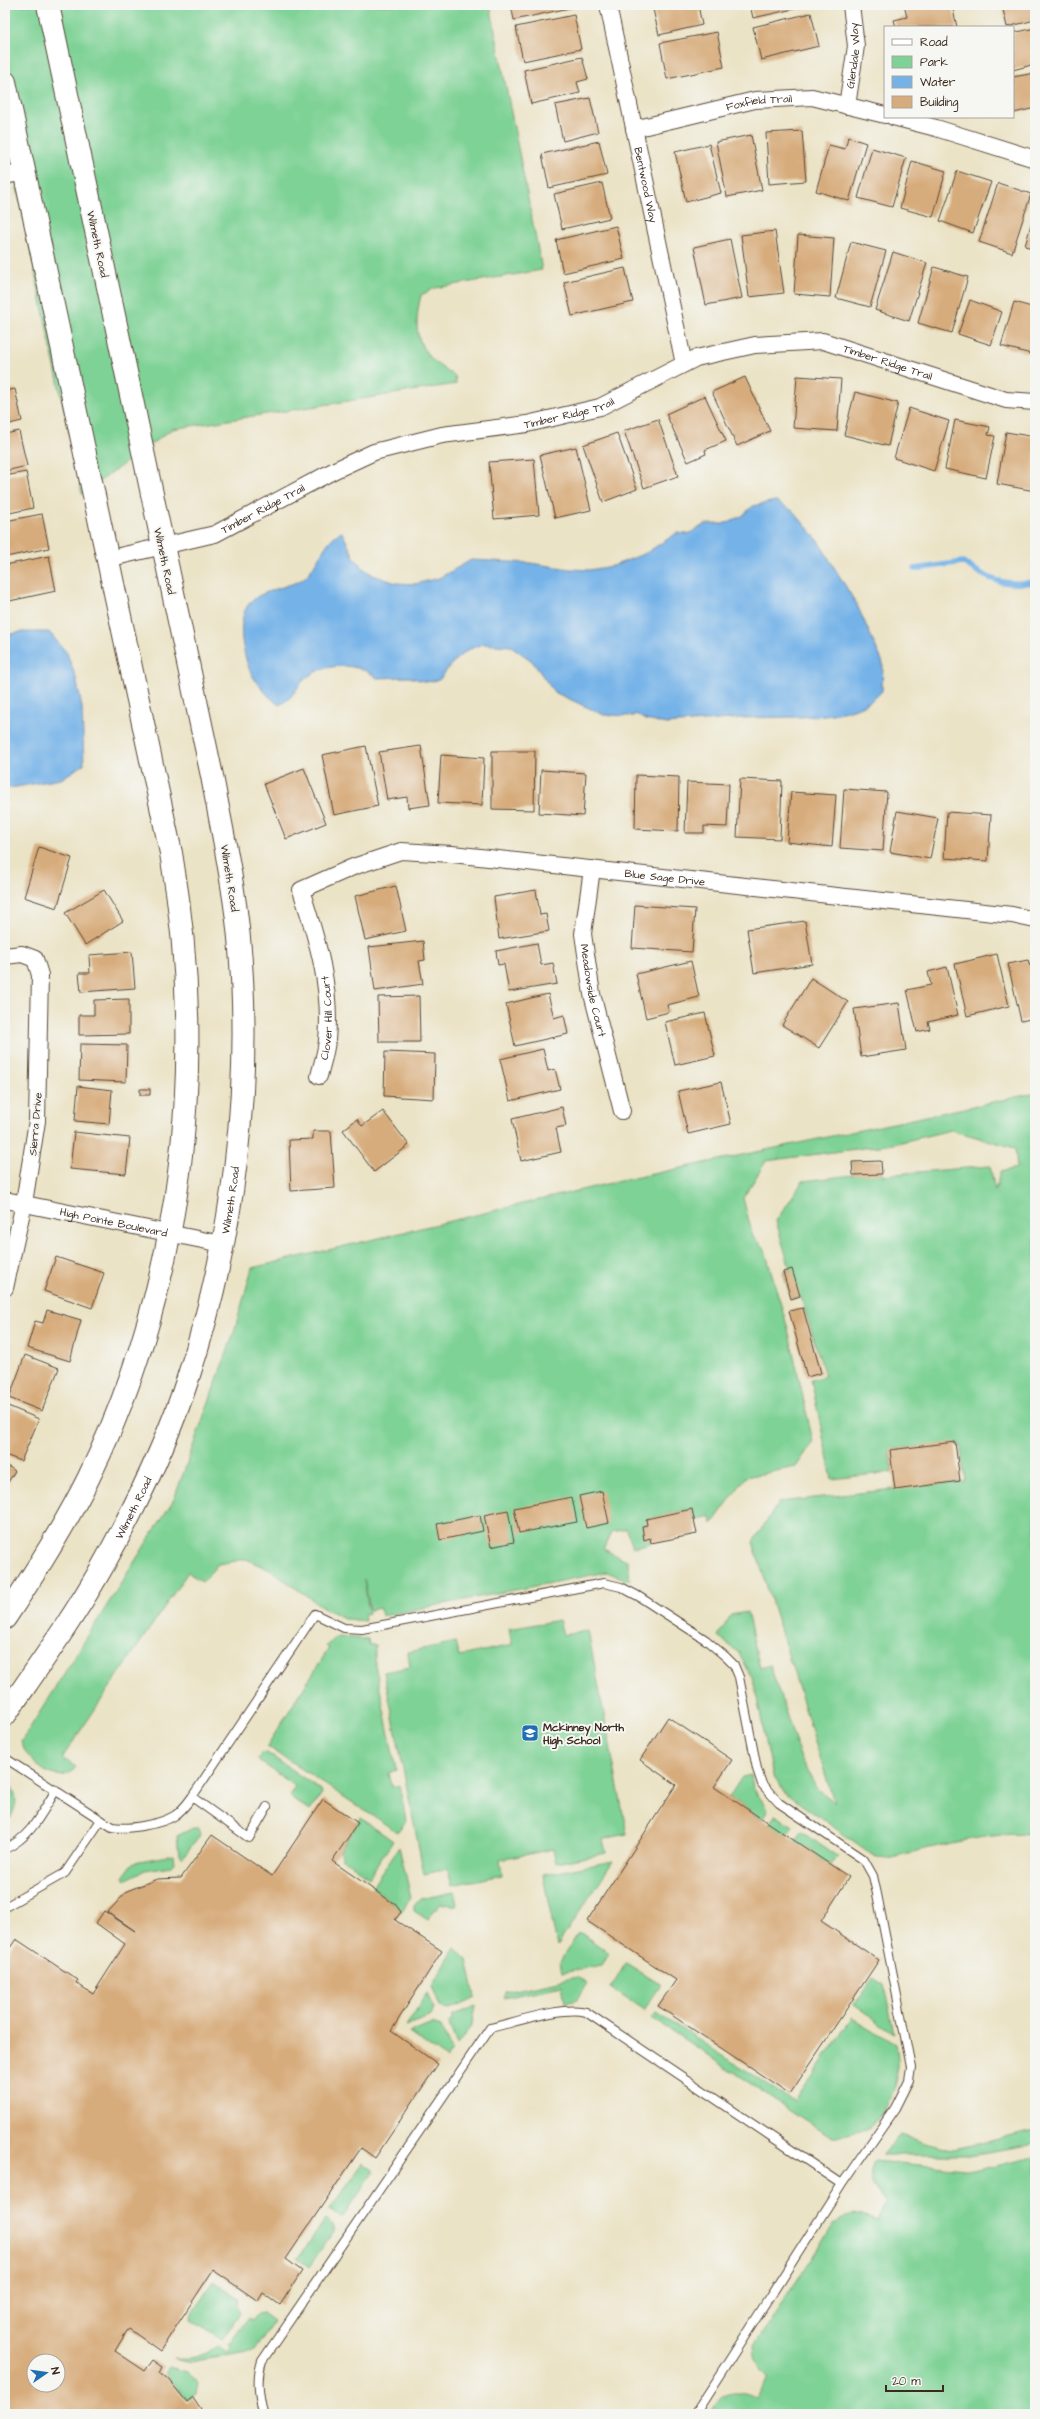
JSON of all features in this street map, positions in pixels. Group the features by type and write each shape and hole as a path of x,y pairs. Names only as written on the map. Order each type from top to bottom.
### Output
{"main road":[{"name":"Wilmeth Road","path":"5,1715 72,1618 115,1543 143,1488 188,1379 203,1327 222,1244 235,1170 243,1072 239,937 213,783 48,5"},
{"path":"5,82 15,174 107,559 171,853 184,945 189,1041 187,1091 170,1233 152,1313 135,1364 105,1440 87,1480 53,1542 5,1618"}],"street":[{"name":"Bentwood Way","path":"608,5 684,364"},
{"name":"Glendale Way","path":"847,106 856,46 851,5"},
{"name":"Foxfield Trail","path":"634,129 754,100 812,97 884,115"},
{"path":"897,118 936,128 1035,159"},
{"name":"Timber Ridge Trail","path":"107,559 199,539 231,527 335,470 374,452 442,435 527,424 600,407 696,358 755,345 823,341 1006,400 1035,402"},
{"name":"Blue Sage Drive","path":"301,890 353,867 401,851 452,854 592,869 1012,915 1035,920"},
{"name":"Meadowside Court","path":"592,869 583,934 592,994 622,1111"},
{"name":"Clover Hill Court","path":"301,890 319,944 326,985 327,1041 319,1076"},
{"name":"Sierra Drive","path":"5,956 22,954 35,959 40,975 37,1121 24,1203 5,1288"},
{"name":"High Pointe Boulevard","path":"5,1200 222,1244"}],"lane":[{"path":"5,1758 112,1827 125,1829 167,1820 183,1809 192,1797 315,1614 344,1628 362,1629 596,1583 621,1587 638,1596 717,1648 734,1665 739,1677 757,1770 762,1784 779,1803 864,1860 873,1876 911,2067 909,2080 895,2108 842,2184 695,2414"},
{"path":"5,1849 19,1842 27,1835 56,1790"},
{"path":"192,1797 249,1838 267,1807"},
{"path":"5,1907 65,1873 101,1820"},
{"path":"263,2414 258,2385 258,2373 262,2360 490,2028 564,2011 579,2010 586,2012 842,2184"}],"green space":[{"path":"5,5 490,5 542,270 435,288 421,295 417,322 421,343 433,360 455,376 456,384 172,429 82,494 5,131"},
{"path":"1035,1093 1035,1836 1020,1834 983,1837 887,1858 876,1857 785,1793 773,1776 753,1679 739,1653 718,1636 731,1615 747,1612 760,1668 770,1665 801,1759 817,1788 834,1802 753,1542 779,1502 965,1481 960,1444 889,1449 892,1472 832,1479 811,1380 825,1376 801,1297 791,1299 783,1272 790,1269 776,1221 803,1181 853,1175 852,1162 881,1161 882,1175 990,1166 995,1191 1000,1172 1017,1168 1015,1148 951,1130 893,1144 766,1161 743,1198 753,1237 764,1247 788,1329 813,1442 796,1467 746,1477 712,1524 711,1516 694,1520 692,1509 647,1519 647,1525 642,1526 644,1539 650,1538 651,1543 633,1547 626,1529 612,1532 604,1549 628,1562 630,1581 607,1572 382,1616 380,1608 370,1610 364,1579 369,1613 364,1614 365,1621 346,1619 324,1608 270,1570 246,1559 218,1564 202,1582 188,1572 62,1758 76,1767 69,1773 61,1776 53,1774 44,1771 24,1750 21,1742 174,1499 234,1332 252,1268 615,1182"},
{"path":"559,1620 563,1635 588,1631 627,1834 603,1839 606,1853 556,1863 553,1849 500,1860 502,1875 452,1885 448,1869 424,1874 384,1672 410,1667 408,1652 456,1642 459,1656 512,1645 509,1629"},
{"path":"339,1637 368,1639 369,1645 375,1645 375,1664 396,1770 389,1773 392,1787 400,1785 406,1821 397,1832 267,1746 329,1648 326,1646 333,1639"},
{"path":"262,1752 267,1753 321,1790 322,1793 310,1811 289,1796 295,1786 258,1760"},
{"path":"751,1775 753,1788 768,1809 762,1819 729,1797 742,1777"},
{"path":"5,1781 13,1789 16,1803 10,1819 5,1821"},
{"path":"775,1815 793,1826 786,1836 769,1824"},
{"path":"361,1818 393,1841 369,1877 341,1858 343,1855 339,1852"},
{"path":"193,1828 199,1828 200,1835 182,1858 179,1855 177,1836"},
{"path":"801,1831 838,1857 831,1865 795,1842"},
{"path":"399,1847 411,1897 401,1912 396,1905 372,1887"},
{"path":"173,1855 174,1863 171,1866 145,1870 125,1880 123,1877 134,1862"},
{"path":"613,1861 557,1946 543,1875"},
{"path":"454,1892 457,1904 454,1906 440,1903 428,1920 414,1911 414,1906 420,1899"},
{"path":"581,1933 609,1953 601,1965 562,1973 560,1962 577,1934"},
{"path":"455,1948 467,1959 475,1997 448,2010 440,2006 432,1986"},
{"path":"626,1963 661,1985 644,2010 610,1988"},
{"path":"577,1977 587,1983 577,1999 565,2002 562,1986 503,1998 506,1992"},
{"path":"873,1978 884,1985 894,2033 854,2005"},
{"path":"427,1993 434,2009 431,2016 406,2026"},
{"path":"476,2006 472,2025 457,2045 449,2024 453,2019 453,2015"},
{"path":"657,2013 794,2102 852,2018 896,2044 898,2070 894,2090 884,2109 869,2129 832,2138 652,2018"},
{"path":"432,2024 441,2027 452,2051 446,2059 410,2033"},
{"path":"1035,2131 1035,2144 970,2155 881,2155 901,2135 939,2147 954,2149"},
{"path":"1035,2157 1035,2414 710,2414 714,2406 724,2396 736,2393 757,2398 768,2377 757,2363 754,2346 834,2224 854,2214 876,2221 885,2202 872,2183 871,2173 874,2161 977,2170"},
{"path":"363,2163 372,2169 372,2174 344,2216 340,2217 329,2210"},
{"path":"325,2220 334,2227 333,2232 309,2267 298,2259"},
{"path":"214,2281 239,2298 238,2306 240,2314 222,2339 191,2319 192,2313"},
{"path":"263,2313 274,2321 254,2351 190,2362 174,2358 197,2356 207,2353 218,2346 227,2352 231,2346 228,2344 248,2318 252,2321 258,2314"},
{"path":"169,2367 187,2372 199,2383 197,2393 187,2399 164,2373"}],"water":[{"path":"775,501 793,511 817,539 857,605 883,663 882,691 870,701 855,708 818,716 745,718 666,724 645,720 636,714 633,716 604,715 554,692 532,661 511,646 482,644 468,650 455,660 439,680 427,682 409,677 377,678 361,669 351,667 341,666 322,669 305,679 291,697 279,705 259,685 252,675 244,653 242,643 242,623 248,606 260,595 296,582 306,576 327,544 337,534 342,532 354,557 363,568 373,575 396,583 415,584 439,578 471,560 530,563 570,569 589,570 613,566 646,553 677,533 688,534 706,524 723,524 742,516 753,506"},
{"path":"20,632 49,632 67,653 76,678 82,707 84,764 61,779 5,789 5,635"}],"building":[{"path":"511,5 574,5 574,7 514,20"},
{"path":"652,5 698,5 702,25 659,35"},
{"path":"750,5 807,5 807,6 753,18"},
{"path":"904,5 952,5 957,26 896,26 894,20 907,17"},
{"path":"1002,5 1035,5 1035,20 1007,26"},
{"path":"811,13 819,46 761,60 753,27"},
{"path":"574,15 581,49 523,61 516,27"},
{"path":"1035,28 1035,64 1014,70 1014,33"},
{"path":"717,32 724,67 667,79 660,43"},
{"path":"582,57 588,79 577,82 580,93 531,104 524,70"},
{"path":"1035,73 1035,108 1014,113 1014,77"},
{"path":"590,98 598,132 563,141 555,105"},
{"path":"802,131 806,181 769,184 766,133"},
{"path":"751,135 762,190 727,197 716,142"},
{"path":"848,137 866,143 849,201 816,191 829,145 845,149"},
{"path":"599,141 607,175 549,188 542,154"},
{"path":"709,144 721,193 686,202 675,152"},
{"path":"872,148 906,158 892,207 858,198"},
{"path":"912,161 946,171 933,217 900,208"},
{"path":"957,171 991,182 973,233 940,221"},
{"path":"602,183 610,218 562,229 554,194"},
{"path":"998,183 1031,194 1012,253 979,242"},
{"path":"1035,210 1035,249 1025,246"},
{"path":"616,226 624,259 563,273 556,240"},
{"path":"775,231 784,293 749,297 741,235"},
{"path":"798,235 834,238 830,297 794,294"},
{"path":"730,239 742,298 706,305 694,247"},
{"path":"851,242 886,251 870,307 836,298"},
{"path":"893,252 927,263 909,321 875,310"},
{"path":"934,267 968,277 952,333 918,323"},
{"path":"625,268 633,302 572,316 564,282"},
{"path":"970,300 1002,312 991,345 958,334"},
{"path":"1014,302 1035,308 1035,355 1001,346"},
{"path":"797,376 841,379 837,431 793,428"},
{"path":"745,377 770,431 737,446 712,392"},
{"path":"15,389 22,421 5,425 5,391"},
{"path":"855,392 898,403 888,446 844,435"},
{"path":"705,396 726,441 705,450 706,454 688,462 666,414"},
{"path":"909,408 949,421 934,471 894,458"},
{"path":"658,419 678,476 644,488 624,431"},
{"path":"955,420 990,427 988,435 995,436 986,478 945,469"},
{"path":"19,431 27,466 5,471 5,434"},
{"path":"1006,432 1035,437 1035,491 997,484"},
{"path":"617,433 637,489 603,502 583,445"},
{"path":"576,447 591,510 555,518 540,455"},
{"path":"534,459 539,515 494,519 489,462"},
{"path":"26,472 33,508 5,514 5,476"},
{"path":"42,514 49,548 6,557 5,521"},
{"path":"49,556 56,591 5,602 5,565"},
{"path":"366,746 378,806 334,815 322,755"},
{"path":"421,746 430,805 408,808 407,797 387,800 379,752"},
{"path":"492,751 535,751 534,810 492,809"},
{"path":"441,755 484,758 482,805 438,803"},
{"path":"304,768 326,823 286,839 264,784"},
{"path":"541,770 586,773 583,816 539,813"},
{"path":"636,775 679,777 678,831 635,829"},
{"path":"740,779 782,781 780,839 737,837"},
{"path":"687,782 729,784 727,827 704,826 704,833 685,833"},
{"path":"844,789 887,792 883,851 840,848"},
{"path":"791,792 836,795 832,847 787,842"},
{"path":"897,811 938,818 930,859 890,852"},
{"path":"947,812 991,815 988,861 944,858"},
{"path":"39,847 72,858 57,908 24,897"},
{"path":"396,886 406,931 365,940 355,896"},
{"path":"104,890 123,921 85,945 65,913"},
{"path":"536,890 540,915 546,914 549,931 499,939 494,897"},
{"path":"635,905 695,909 692,952 632,948"},
{"path":"805,921 812,964 754,973 747,929"},
{"path":"423,941 425,960 419,961 423,984 375,991 369,947"},
{"path":"537,943 541,965 553,963 557,984 509,992 504,964 498,965 496,951"},
{"path":"132,952 135,988 81,992 79,973 90,973 89,955"},
{"path":"997,954 1009,1006 967,1016 955,964"},
{"path":"1028,960 1030,966 1035,965 1035,1018 1021,1021 1008,964"},
{"path":"691,961 699,997 667,1005 669,1012 646,1018 636,974"},
{"path":"947,967 958,1015 928,1022 930,1029 917,1032 907,990 931,985 928,972"},
{"path":"811,978 848,1002 819,1048 782,1025"},
{"path":"548,994 554,1018 564,1015 568,1034 515,1046 506,1004"},
{"path":"419,996 420,1042 379,1042 378,997"},
{"path":"129,999 129,1034 79,1035 79,1015 94,1015 94,1000"},
{"path":"899,1003 906,1050 861,1057 854,1009"},
{"path":"705,1013 715,1056 675,1065 665,1022"},
{"path":"80,1044 127,1045 126,1082 79,1080"},
{"path":"543,1049 548,1071 555,1069 560,1089 510,1101 500,1059"},
{"path":"385,1052 435,1054 434,1099 384,1096"},
{"path":"721,1082 731,1124 688,1134 678,1091"},
{"path":"78,1086 112,1090 109,1124 75,1121"},
{"path":"140,1089 150,1089 150,1095 140,1095"},
{"path":"562,1107 566,1126 556,1128 561,1152 521,1161 512,1119"},
{"path":"383,1111 409,1145 374,1172 343,1130 357,1119 362,1126"},
{"path":"313,1131 331,1131 335,1188 291,1191 289,1140 313,1139"},
{"path":"74,1132 130,1138 126,1174 70,1169"},
{"path":"881,1161 882,1174 853,1175 852,1162"},
{"path":"56,1257 104,1273 92,1308 44,1291"},
{"path":"792,1269 800,1296 791,1299 783,1272"},
{"path":"803,1308 821,1373 807,1377 789,1311"},
{"path":"47,1310 81,1320 70,1361 27,1348 35,1321 43,1323"},
{"path":"25,1355 59,1368 42,1411 9,1398"},
{"path":"8,1406 39,1419 21,1461 5,1455 5,1414"},
{"path":"955,1442 960,1481 895,1490 890,1450"},
{"path":"5,1464 15,1471 5,1487"},
{"path":"602,1491 609,1523 586,1528 579,1496"},
{"path":"572,1497 577,1522 519,1533 514,1508"},
{"path":"692,1509 697,1534 651,1543 650,1538 644,1540 642,1526 647,1525 646,1519"},
{"path":"508,1510 514,1542 491,1547 484,1515"},
{"path":"480,1515 483,1531 440,1540 437,1524"},
{"path":"668,1717 732,1760 714,1787 849,1877 821,1921 879,1960 790,2094 658,2006 676,1980 587,1921 676,1785 640,1760"},
{"path":"323,1799 358,1823 332,1861 396,1905 401,1912 395,1920 442,1951 391,2031 438,2064 375,2158 361,2148 286,2259 302,2271 280,2305 263,2293 258,2301 213,2270 160,2351 129,2329 127,2331 115,2351 145,2371 153,2360 163,2367 160,2373 167,2378 187,2402 193,2397 201,2409 196,2414 5,2414 5,1955 16,1939 78,1980 76,1983 93,1994 125,1944 96,1923 104,1911 135,1931 108,1912 127,1891 157,1879 181,1878 212,1835 272,1876"}],"waterway":[{"path":"915,569 963,562 981,574 997,581 1014,583 1035,582"}],"place":[{"name":"Mckinney North High School","path":"530,1733"}]}
